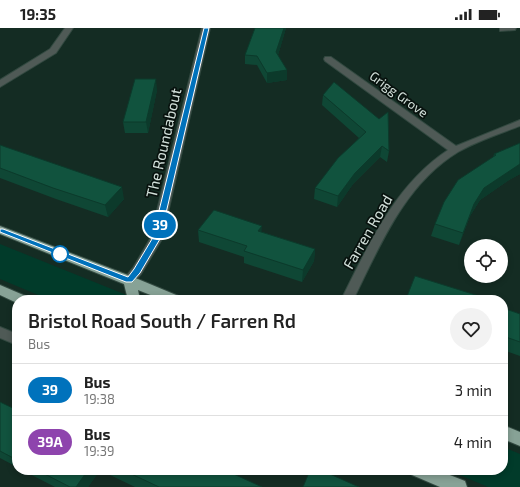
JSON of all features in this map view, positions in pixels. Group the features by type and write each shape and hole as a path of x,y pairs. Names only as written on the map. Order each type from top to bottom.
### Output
{"highway":[{"path":"0,230 164,295"},
{"path":"129,280 133,295"},
{"path":"0,290 12,295"},
{"path":"508,434 520,439"},
{"path":"430,475 459,487"}],"street":[{"path":"0,84 53,51 66,35 69,28"},
{"name":"The Roundabout","path":"129,280 137,271 156,239 206,28"},
{"path":"503,29 512,28"},
{"name":"Grigg Grove","path":"328,59 455,150"},
{"name":"Farren Road","path":"350,295 386,224 421,175 455,150 520,123"},
{"path":"0,332 12,338"}],"green space":[{"path":"0,244 127,295 38,295 0,279"},
{"path":"508,449 520,454 520,487 488,487 460,475 508,475"}],"building":[{"path":"255,28 284,28 276,52 287,70 267,73 257,56 245,55"},
{"path":"135,79 156,79 146,122 123,122"},
{"path":"334,82 379,119 388,112 389,151 382,146 355,173 338,196 315,188 338,158 366,132 323,95"},
{"path":"520,143 520,164 484,188 474,204 463,233 435,224 444,202 458,180 496,155 494,154"},
{"path":"0,145 122,187 105,205 53,188 0,168"},
{"path":"214,210 262,226 258,231 315,249 303,270 244,251 247,246 198,230"},
{"path":"415,276 476,295 408,295"},
{"path":"508,310 520,314 520,342 508,338"},
{"path":"0,402 12,408 12,457 0,451"},
{"path":"47,475 84,475 76,487 70,487"},
{"path":"134,475 236,475 262,487 159,487"},
{"path":"308,475 332,475 359,487 303,487"}],"bus line":[{"name":"39","path":"0,230 129,280 137,271 156,239 206,28"}]}
